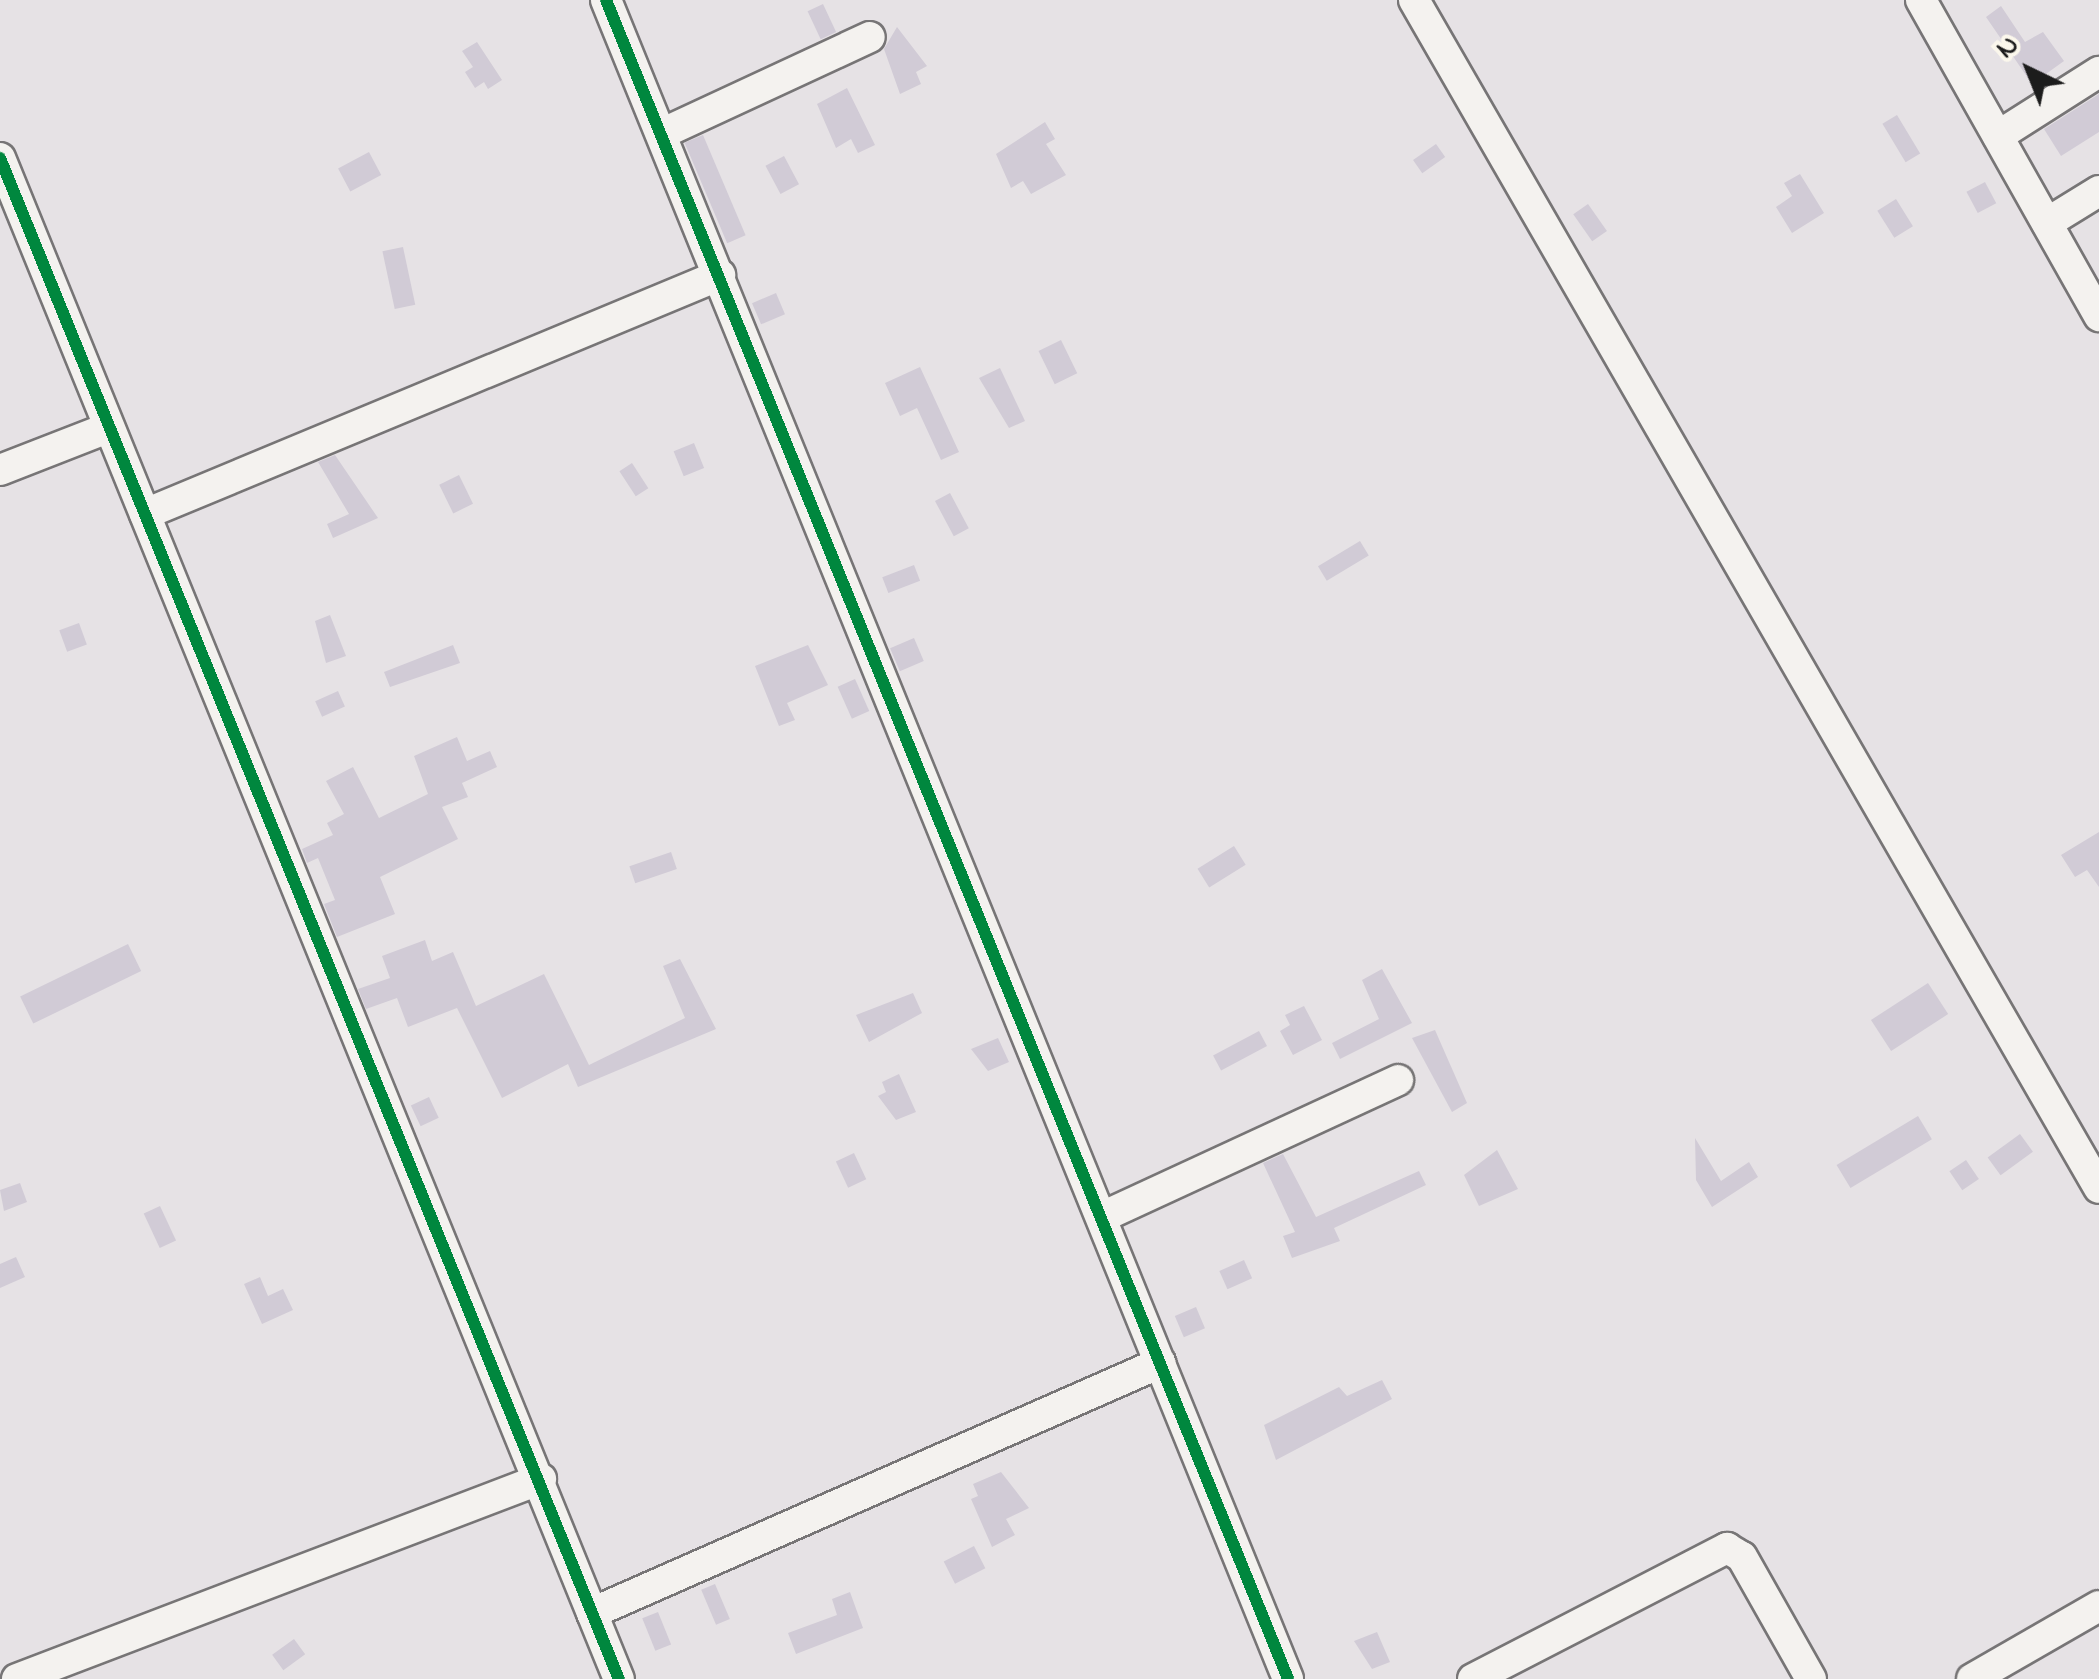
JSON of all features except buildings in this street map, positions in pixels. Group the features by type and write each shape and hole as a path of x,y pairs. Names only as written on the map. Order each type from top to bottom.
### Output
{"street":[{"path":"606,0 1104,1216 1288,1679"},
{"path":"1414,0 2099,1188"},
{"path":"1921,0 2099,316"},
{"path":"661,134 870,37"},
{"path":"1998,136 2099,72"},
{"path":"0,158 619,1679"},
{"path":"2047,223 2099,192"},
{"path":"145,514 720,275"},
{"path":"0,470 108,428"},
{"path":"1104,1216 1398,1080"},
{"path":"592,1612 1160,1363"},
{"path":"16,1679 540,1479"},
{"path":"1472,1679 1727,1548 1742,1556 1811,1679"},
{"path":"1972,1679 2099,1606"}],"cycle path":[{"path":"606,0 1288,1679"},
{"path":"0,158 619,1679"}]}
